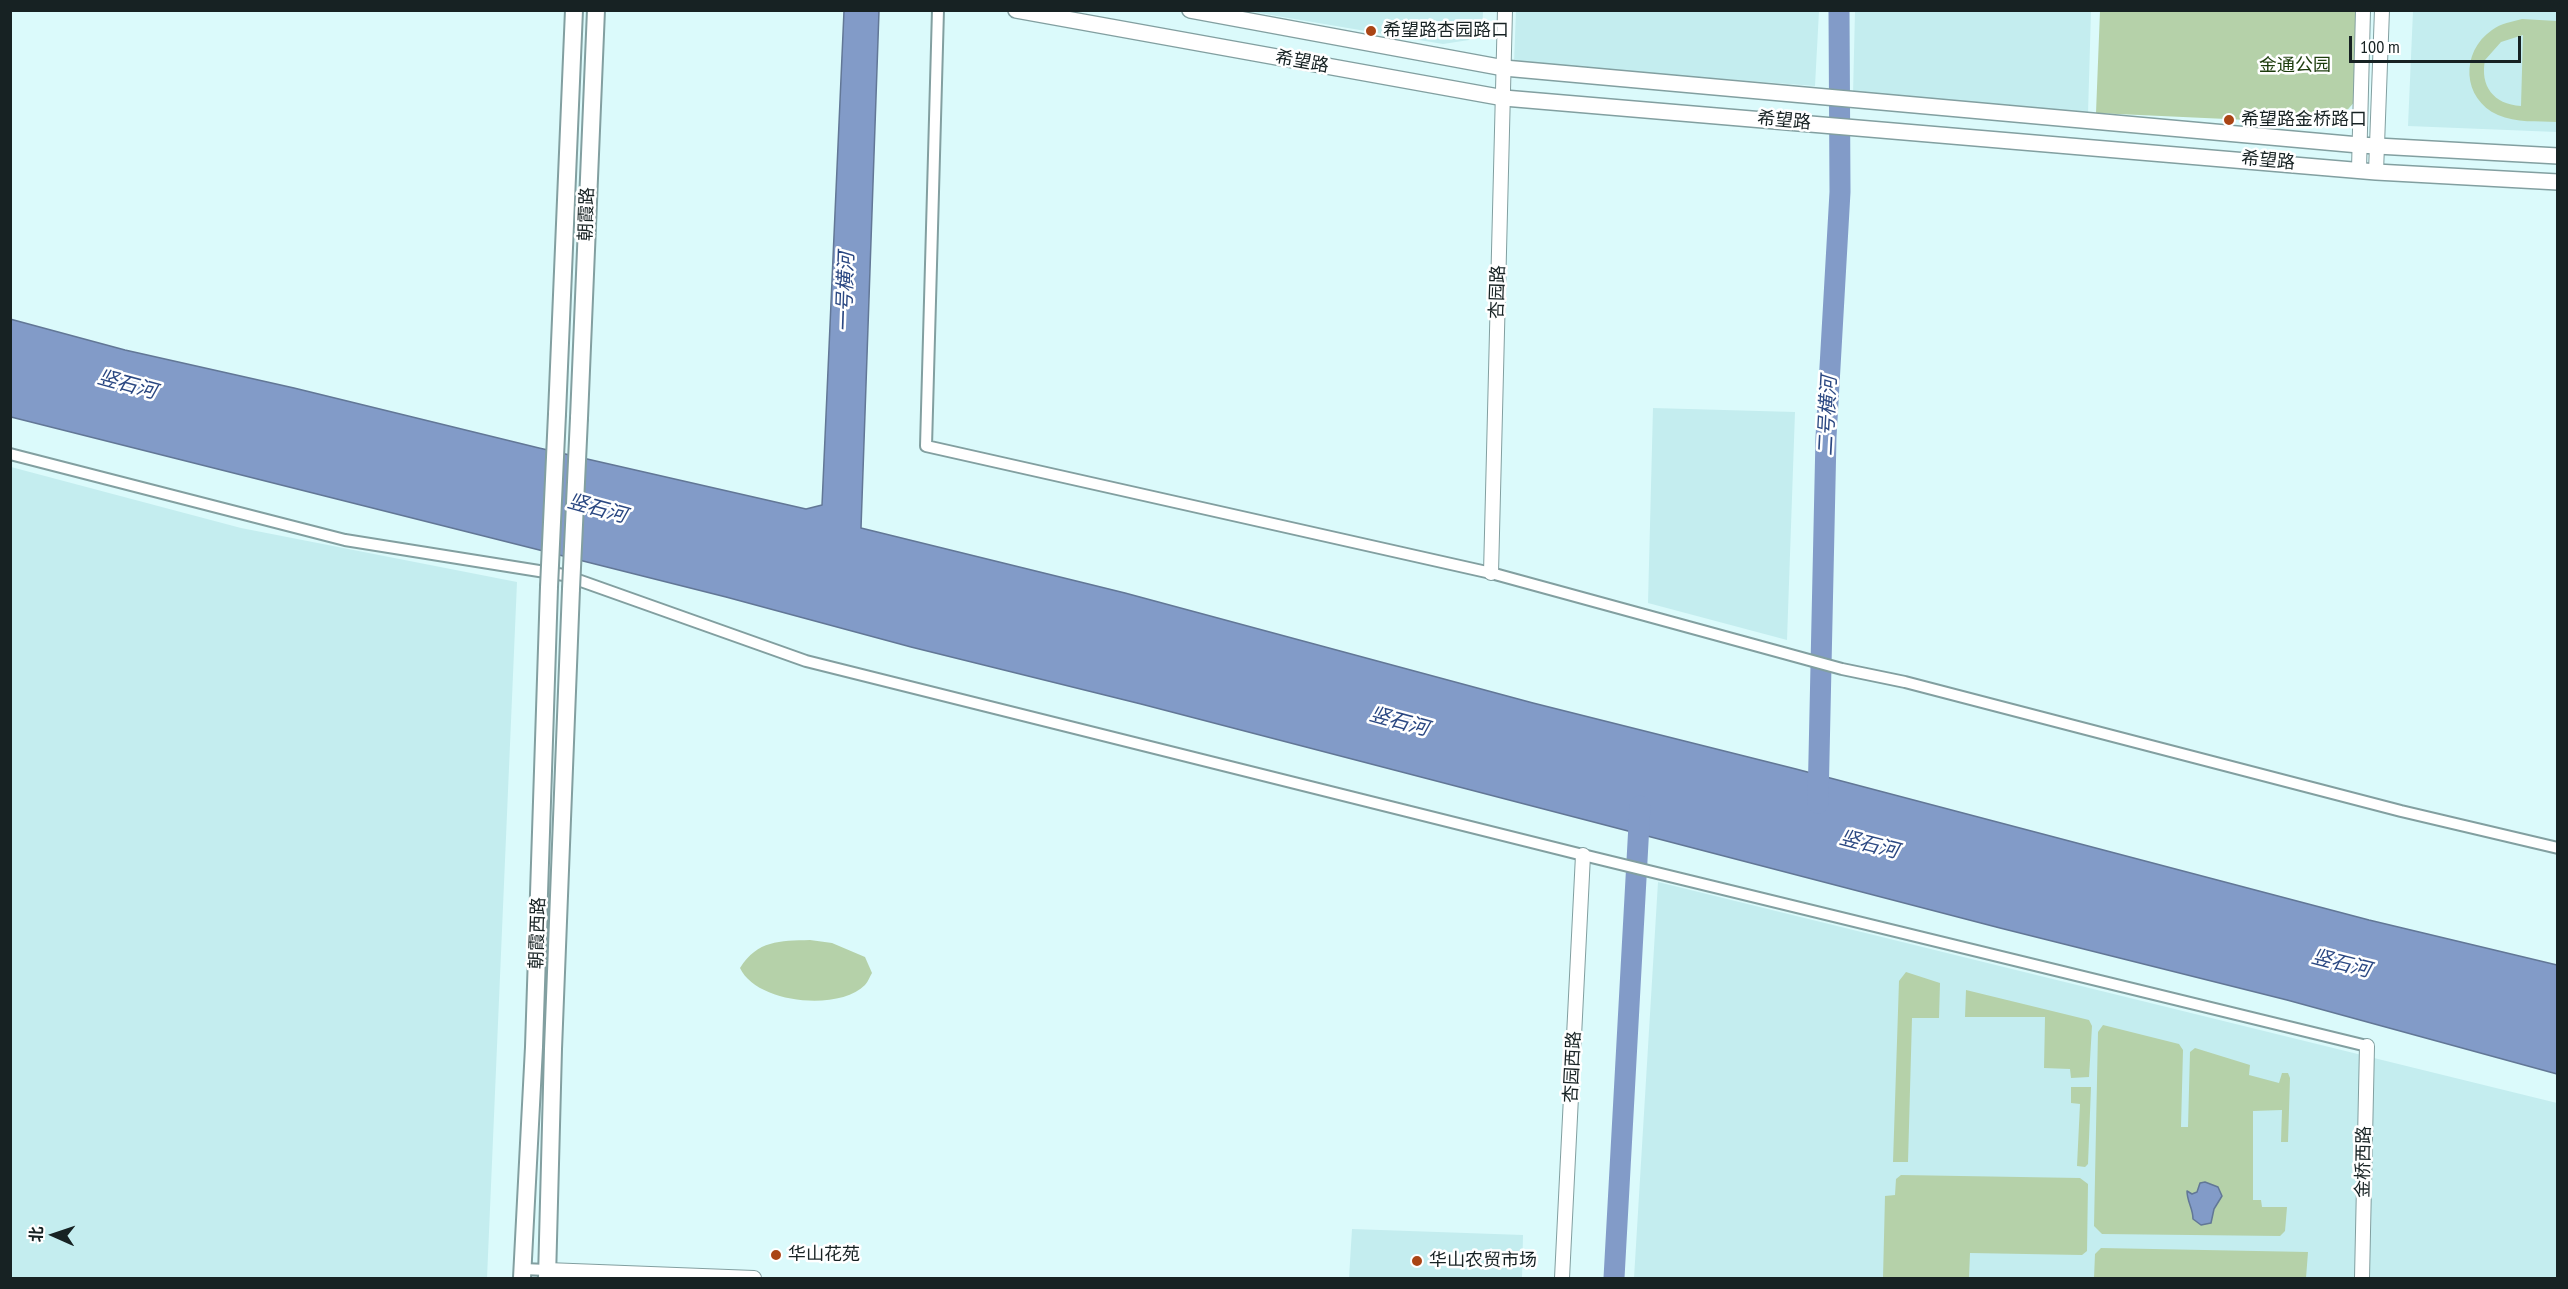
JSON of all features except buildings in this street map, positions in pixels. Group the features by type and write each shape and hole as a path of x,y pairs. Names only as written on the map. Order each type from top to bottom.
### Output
{"main road":[{"name":"朝霞路","path":"549,587 574,10"},
{"name":"朝霞路","path":"571,589 596,10"},
{"name":"希望路","path":"1016,10 1504,98 2376,172 2558,182"},
{"name":"希望路","path":"1190,10 1504,68 2359,145 2558,156"},
{"name":"朝霞西路","path":"522,1274 534,1047 549,587"},
{"name":"朝霞西路","path":"547,1274 553,1049 571,589"}],"street":[{"path":"938,10 926,446 1491,573 1517,582 1842,669 1905,682 2402,811 2558,848"},
{"name":"杏园路","path":"1491,573 1506,10"},
{"path":"2358,169 2363,10"},
{"path":"2376,172 2382,10"},
{"path":"10,454 345,540 564,575 806,661 1583,855 2367,1046"},
{"name":"杏园西路","path":"1562,1278 1583,855"},
{"name":"金桥西路","path":"2362,1278 2367,1046"},
{"path":"522,1274 754,1278"}],"shaded area":[{"path":"1247,11 1483,11 1482,38 1443,44"},
{"path":"1516,11 1819,11 1815,86 1514,63"},
{"path":"1855,11 2091,11 2088,114 1853,95"},
{"path":"2413,11 2557,11 2557,132 2408,126"},
{"path":"1653,408 1795,412 1787,640 1648,603"},
{"path":"11,467 241,528 517,582 487,1278 11,1278"},
{"path":"1658,882 2557,1103 2557,1278 1634,1278"},
{"path":"1352,1229 1523,1235 1522,1278 1349,1278"}],"green space":[{"name":"金通公园","path":"2100,11 2359,11 2357,99 2335,124 2096,113"},
{"path":"2522,19 2557,21 2557,122 2505,118 2486,108 2477,98 2472,87 2470,62 2474,50 2482,39 2503,24","holes":["2523,35 2521,106 2511,105 2496,97 2487,85 2484,69 2485,60 2501,42"]},
{"path":"810,940 832,943 865,957 872,973 866,984 853,993 836,999 798,1000 762,989 749,980 740,968 754,952 762,947 779,942"},
{"path":"1906,972 1940,983 1939,1018 1912,1018 1908,1162 1893,1162 1899,981"},
{"path":"1966,990 2089,1020 2092,1026 2089,1077 2071,1078 2070,1069 2044,1068 2045,1017 1965,1017"},
{"path":"2103,1025 2179,1044 2183,1050 2181,1127 2188,1127 2190,1052 2195,1048 2250,1065 2249,1075 2279,1083 2282,1073 2288,1073 2290,1078 2288,1142 2281,1142 2282,1110 2253,1111 2253,1200 2261,1200 2262,1207 2287,1207 2285,1231 2280,1236 2102,1234 2094,1226 2098,1032"},
{"path":"2071,1087 2091,1087 2088,1164 2085,1167 2077,1166 2080,1104 2071,1103"},
{"path":"1901,1175 2080,1178 2088,1184 2087,1251 2082,1255 1970,1253 1969,1278 1883,1278 1885,1196 1895,1195 1896,1179"},
{"path":"2101,1248 2308,1252 2306,1278 2094,1278 2095,1254"}],"water":[{"path":"844,11 879,11 861,528 1125,593 1533,703 1796,769 2369,920 2557,965 2557,1074 2287,1000 2000,928 1141,704 11,417 10,319 125,350 294,388 539,448 806,509 822,505"},
{"path":"2205,1182 2218,1187 2222,1196 2214,1209 2211,1223 2201,1225 2193,1219 2187,1191 2192,1194 2197,1192 2200,1183"}],"waterway":[{"name":"二号横河","path":"1818,803 1826,437 1840,192 1839,10"},
{"path":"1614,1278 1640,806"}],"place":[{"name":"希望路杏园路口","path":"1371,31"},
{"name":"希望路金桥路口","path":"2229,120"},
{"name":"华山花苑","path":"776,1255"},
{"name":"华山农贸市场","path":"1417,1261"}],"water label":[{"name":"一号横河","path":"846,292"},
{"name":"竖石河","path":"127,385"},
{"name":"竖石河","path":"597,509"},
{"name":"竖石河","path":"1399,722"},
{"name":"竖石河","path":"1869,845"},
{"name":"竖石河","path":"2341,964"}]}
